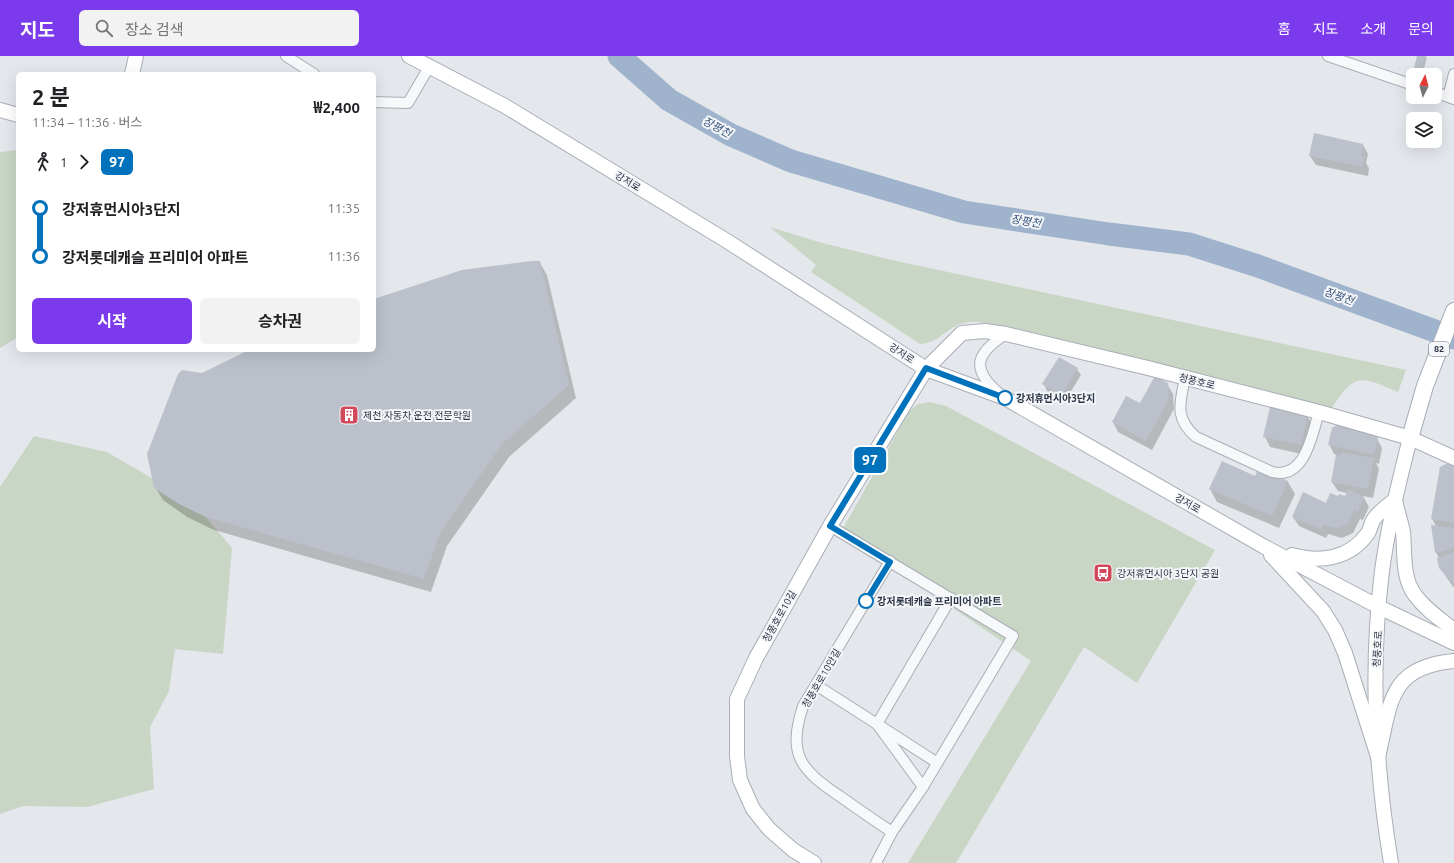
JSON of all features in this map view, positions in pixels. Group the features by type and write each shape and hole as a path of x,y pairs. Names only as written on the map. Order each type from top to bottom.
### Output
{"main road":[{"name":"청풍호로","path":"1410,438 1425,386 1454,311"}],"street":[{"path":"132,72 136,56"},
{"path":"286,56 311,72"},
{"name":"강저로","path":"409,56 505,106 727,241 926,368 1005,398 1263,546 1379,607 1454,643"},
{"path":"1328,56 1406,83"},
{"path":"376,102 408,103 430,67"},
{"path":"1451,98 1454,74"},
{"path":"0,110 16,114"},
{"name":"청풍호로","path":"926,368 962,333 979,331 1006,334 1319,412 1410,438 1395,500 1383,570 1379,607 1374,696 1385,827 1391,863"},
{"path":"1005,398 987,384 981,374 979,365 980,359 987,349 1006,334"},
{"name":"청풍호로10길","path":"814,863 793,850 768,830 753,809 740,780 736,756 737,699 756,658 830,526 926,368"},
{"path":"1185,378 1181,402 1181,418 1188,429 1196,437 1272,472 1285,473 1297,467 1308,447 1319,412"},
{"path":"1410,438 1454,458"},
{"path":"1263,546 1309,560 1324,559 1340,555 1352,548 1367,534 1374,518 1395,500 1403,532 1407,578 1414,594 1427,609 1454,630"},
{"path":"830,526 1013,636 936,762 923,787 892,832 876,863"},
{"path":"1263,546 1323,611 1335,630 1345,653 1378,757"},
{"name":"청풍호로10안길","path":"890,562 803,706 797,725 796,741 799,756 804,766 815,779 892,832"},
{"path":"877,724 951,598"},
{"path":"1378,757 1394,693 1406,676 1421,668 1440,662 1454,661"},
{"path":"816,685 936,762"},
{"path":"877,724 923,787"}],"green space":[{"path":"16,150 16,338 0,348 0,152"},
{"path":"770,227 822,243 892,260 1406,370 1398,392 1376,383 1360,380 1347,388 1332,408 1188,371 980,322 960,324 953,327 935,340 920,344 811,272 816,265"},
{"path":"929,402 946,406 1215,550 1137,683 1084,647 956,863 908,863 1031,661 841,532 909,411 918,404"},
{"path":"34,436 107,452 193,502 232,548 223,654 175,649 169,691 150,727 154,789 87,807 23,806 0,814 0,487"}],"building":[{"path":"1417,56 1426,56 1423,68 1414,68"},
{"path":"1314,133 1363,144 1361,156 1365,157 1362,167 1309,156"},
{"name":"제천 자동차 운전 전문학원","path":"540,261 569,385 502,444 440,533 424,579 206,517 179,504 154,488 147,454 178,374 182,370 202,373 245,352 376,352 376,298 462,270"},
{"path":"1059,357 1078,368 1061,396 1042,384"},
{"path":"1155,376 1168,383 1169,399 1146,441 1112,422 1126,396 1140,403"},
{"path":"1270,407 1308,415 1301,445 1263,437"},
{"path":"1342,422 1371,429 1378,438 1374,455 1328,445 1332,428"},
{"path":"1341,452 1374,458 1368,489 1331,482 1336,455 1340,456"},
{"path":"1222,461 1255,476 1259,467 1288,481 1272,516 1209,489"},
{"path":"1450,462 1454,463 1454,523 1431,519 1440,467"},
{"path":"1348,489 1364,497 1358,512 1354,510 1348,524 1336,528 1323,525 1321,529 1292,517 1303,492 1326,503 1330,493 1338,496 1339,494 1345,496"},
{"path":"1431,525 1454,528 1454,548 1435,553"},
{"path":"1454,552 1454,584 1439,568 1437,558"}],"waterway":[{"name":"장평천","path":"619,56 669,100 731,135 791,161 964,212 1109,234 1189,244 1258,266 1454,338"}],"bus line":[{"name":"97","path":"866,601 890,562 830,526 926,368 1005,398"}],"place":[{"name":"강저휴먼시아3단지","path":"1005,398"},
{"name":"제천 자동차 운전 전문학원","path":"349,415"},
{"name":"강저휴먼시아 3단지 공원","path":"1103,573"},
{"name":"강저롯데캐슬 프리미어 아파트","path":"866,601"}]}
